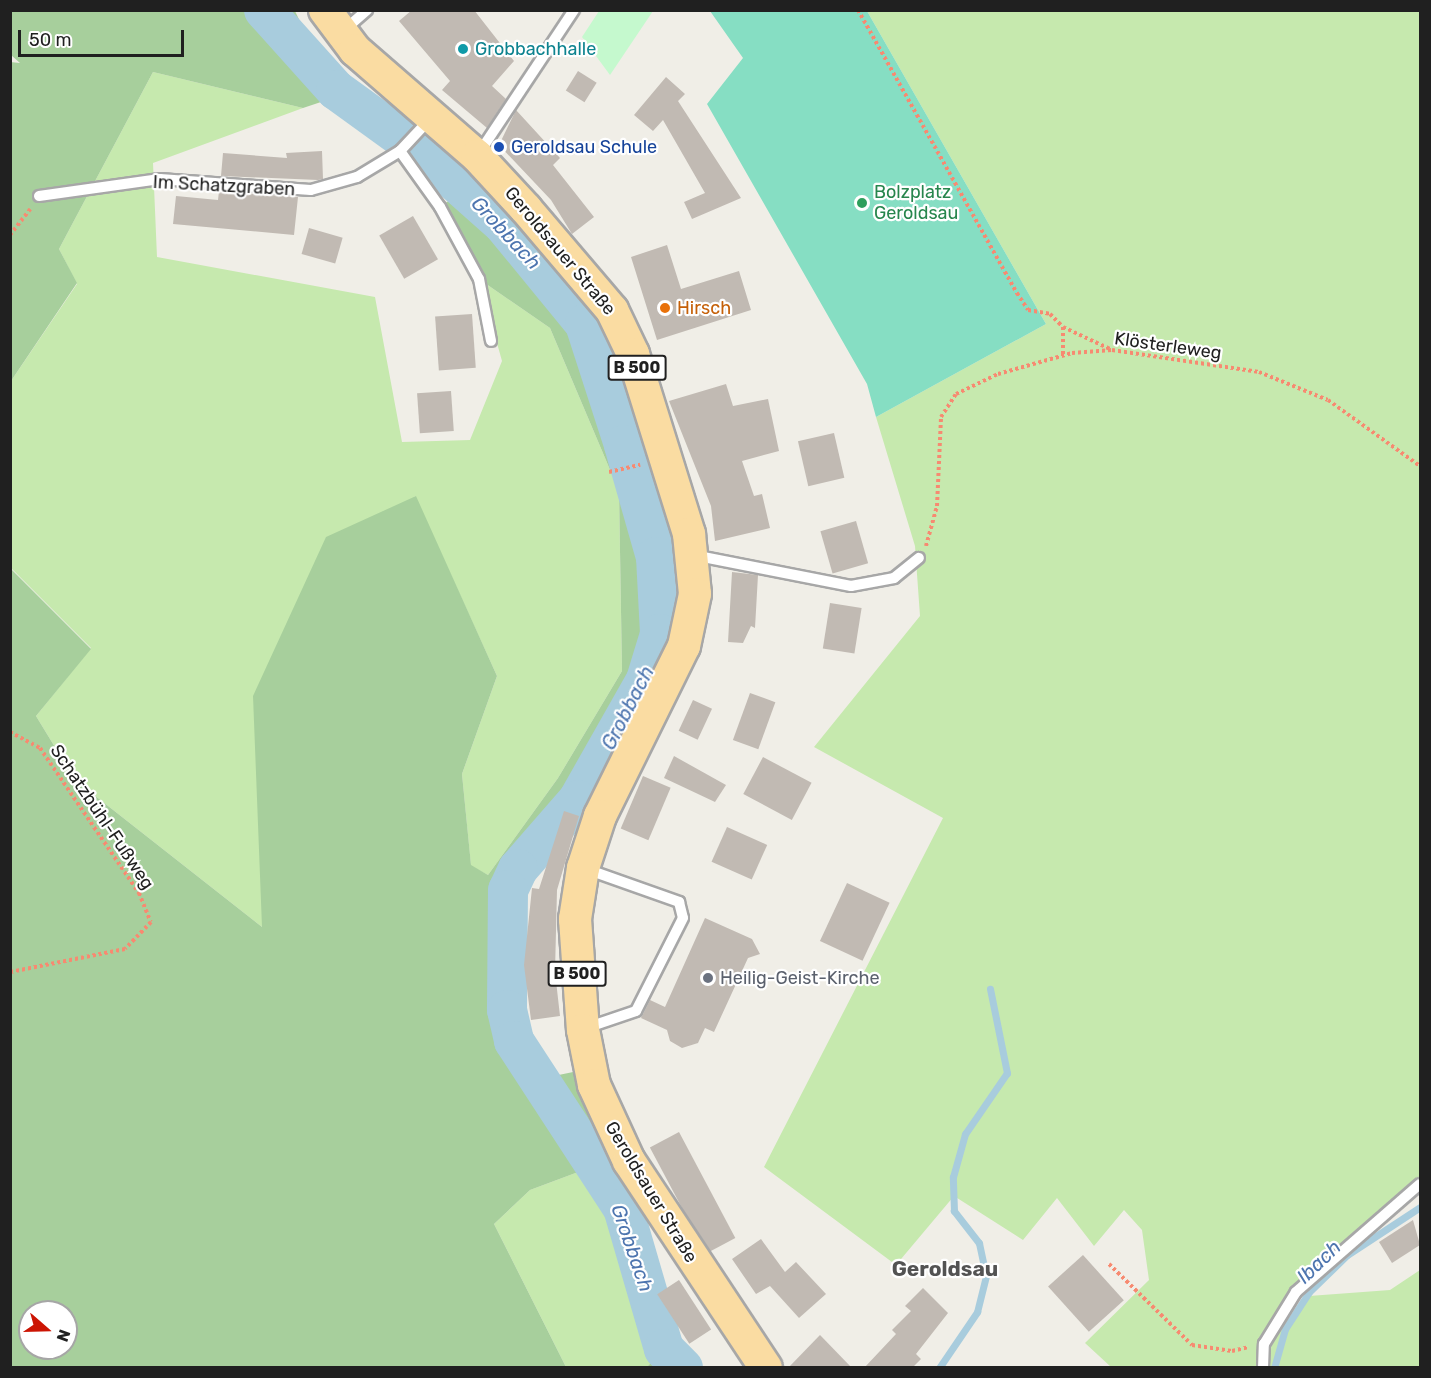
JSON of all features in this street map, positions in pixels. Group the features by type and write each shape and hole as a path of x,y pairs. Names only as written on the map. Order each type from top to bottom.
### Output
{"main road":[{"name":"Geroldsauer Straße","path":"333,22 425,124 477,156 621,325 693,555 693,614 684,646 600,816 583,868 575,919 583,1030 594,1085 629,1161 766,1368"}],"lane":[{"path":"333,22 367,10"},
{"path":"477,156 574,10"},
{"name":"Im Schatzgraben","path":"39,196 160,179 311,190 357,177 400,151 425,124"},
{"path":"400,151 440,207 479,279 491,341"},
{"path":"693,555 851,586 894,578 919,558"},
{"path":"583,868 679,902 683,918 636,1011 583,1030"},
{"path":"1263,1368 1264,1344 1279,1314 1322,1265 1420,1184"}],"path":[{"path":"858,10 1028,310 1050,314 1063,327 1112,350"},
{"path":"10,235 39,196"},
{"path":"1062,355 1063,327"},
{"name":"Klösterleweg","path":"919,558 937,506 942,417 956,394 998,374 1062,355 1112,350 1259,372 1328,400 1420,466"},
{"path":"609,472 640,465"},
{"name":"Schatzbühl-Fußweg","path":"10,732 40,748 139,893 151,922 125,949 10,972"},
{"path":"1109,1264 1192,1345 1232,1351 1264,1344"}],"green space":[{"path":"11,11 295,11 336,97 303,108 153,72 59,249 77,283 11,381 10,62 20,63 11,55"},
{"path":"599,11 653,11 610,75 582,37"},
{"name":"Bolzplatz Geroldsau","path":"710,11 867,11 1046,324 876,417 867,384 707,104 743,58"},
{"path":"867,11 1420,11 1420,1193 1322,1265 1266,1343 1309,1296 1390,1290 1420,1270 1420,1367 1111,1367 1085,1343 1149,1280 1142,1230 1124,1210 1094,1246 1057,1198 1023,1240 954,1196 896,1265 764,1167 943,818 814,747 920,616 915,546 876,417 1046,324"},
{"path":"153,72 303,108 153,163 157,257 375,297 402,442 470,440 502,361 479,279 550,328 619,491 622,671 558,778 488,875 471,866 462,774 497,676 415,496 262,927 75,780 36,716 91,648 11,568 11,381 77,284 59,249"},
{"path":"461,192 541,277 608,323 654,465 683,586 668,648 580,813 550,840 516,889 518,1032 544,1078 578,1071 605,1162 530,1190 494,1224 566,1367 11,1367 10,568 91,649 36,716 75,780 262,927 253,696 326,537 416,496 497,676 462,774 471,865 488,875 558,778 622,671 619,491 550,328 479,279 440,207"},
{"path":"605,1162 634,1219 668,1344 647,1367 566,1367 494,1224 530,1190"},
{"path":"668,1344 687,1367 647,1367"}],"building":[{"name":"Grobbachhalle","path":"412,10 474,10 514,61 492,86 506,99 487,128 442,90 450,81 399,21"},
{"path":"578,71 597,83 584,102 566,91"},
{"path":"666,77 685,94 678,101 741,198 692,219 684,202 705,193 663,120 653,131 634,115"},
{"path":"516,110 560,158 553,165 594,217 572,234 551,200 499,145"},
{"path":"322,151 323,179 221,176 223,153 287,158 286,153"},
{"path":"219,191 298,197 294,235 173,224 176,196 218,200"},
{"path":"413,216 438,259 404,279 379,236"},
{"path":"309,228 343,238 335,264 302,254"},
{"path":"667,245 681,289 739,271 751,310 657,340 631,257"},
{"path":"472,314 476,368 439,370 435,317"},
{"path":"726,384 733,406 768,399 779,451 742,461 754,496 762,494 770,528 715,541 711,506 669,401"},
{"path":"451,391 454,431 420,433 417,393"},
{"path":"834,433 844,478 808,486 798,441"},
{"path":"856,521 868,563 833,573 820,531"},
{"path":"732,572 758,575 755,628 751,626 743,643 728,642"},
{"path":"830,603 862,608 854,653 823,648"},
{"path":"750,693 775,702 758,749 733,740"},
{"path":"693,700 712,709 698,740 679,731"},
{"path":"674,756 726,785 715,802 664,778"},
{"path":"763,757 812,783 792,820 743,794"},
{"path":"643,776 671,788 648,840 621,828"},
{"path":"564,811 579,816 557,890 555,972 560,1016 531,1020 524,965 532,888 539,889"},
{"path":"727,827 767,845 752,880 712,862"},
{"path":"847,883 890,903 863,961 820,941"},
{"name":"Heilig-Geist-Kirche","path":"705,918 752,939 760,954 748,958 714,1032 705,1028 698,1043 682,1048 670,1041 667,1030 641,1018 650,1000 665,1007"},
{"path":"679,1132 735,1238 706,1253 650,1147"},
{"path":"1413,1220 1420,1245 1392,1263 1379,1242"},
{"path":"761,1239 785,1272 796,1262 826,1294 799,1318 770,1286 756,1294 732,1259"},
{"path":"1083,1255 1124,1300 1089,1332 1048,1286"},
{"path":"679,1280 711,1329 689,1344 657,1294"},
{"path":"923,1288 948,1313 916,1354 921,1359 912,1368 864,1368 896,1334 892,1330 911,1311 905,1306"},
{"path":"820,1335 852,1368 788,1368"}],"waterway":[{"name":"Grobbach","path":"264,10 336,90 423,153 503,224 585,324 624,445 656,557 660,634 646,680 578,800 518,869 508,890 507,1010 514,1041 623,1208 664,1349 683,1368"},
{"path":"939,1368 977,1312 986,1276 979,1243 954,1211 953,1177 965,1134 1007,1073 990,989"},
{"name":"Ibach","path":"1274,1368 1285,1329 1309,1292 1347,1255 1420,1207"}],"place":[{"name":"Grobbachhalle","path":"463,49"},
{"name":"Geroldsau Schule","path":"499,147"},
{"name":"Bolzplatz Geroldsau","path":"862,203"},
{"name":"Hirsch","path":"665,308"},
{"name":"Heilig-Geist-Kirche","path":"708,978"}],"district":[{"name":"Geroldsau","path":"945,1269"}]}
